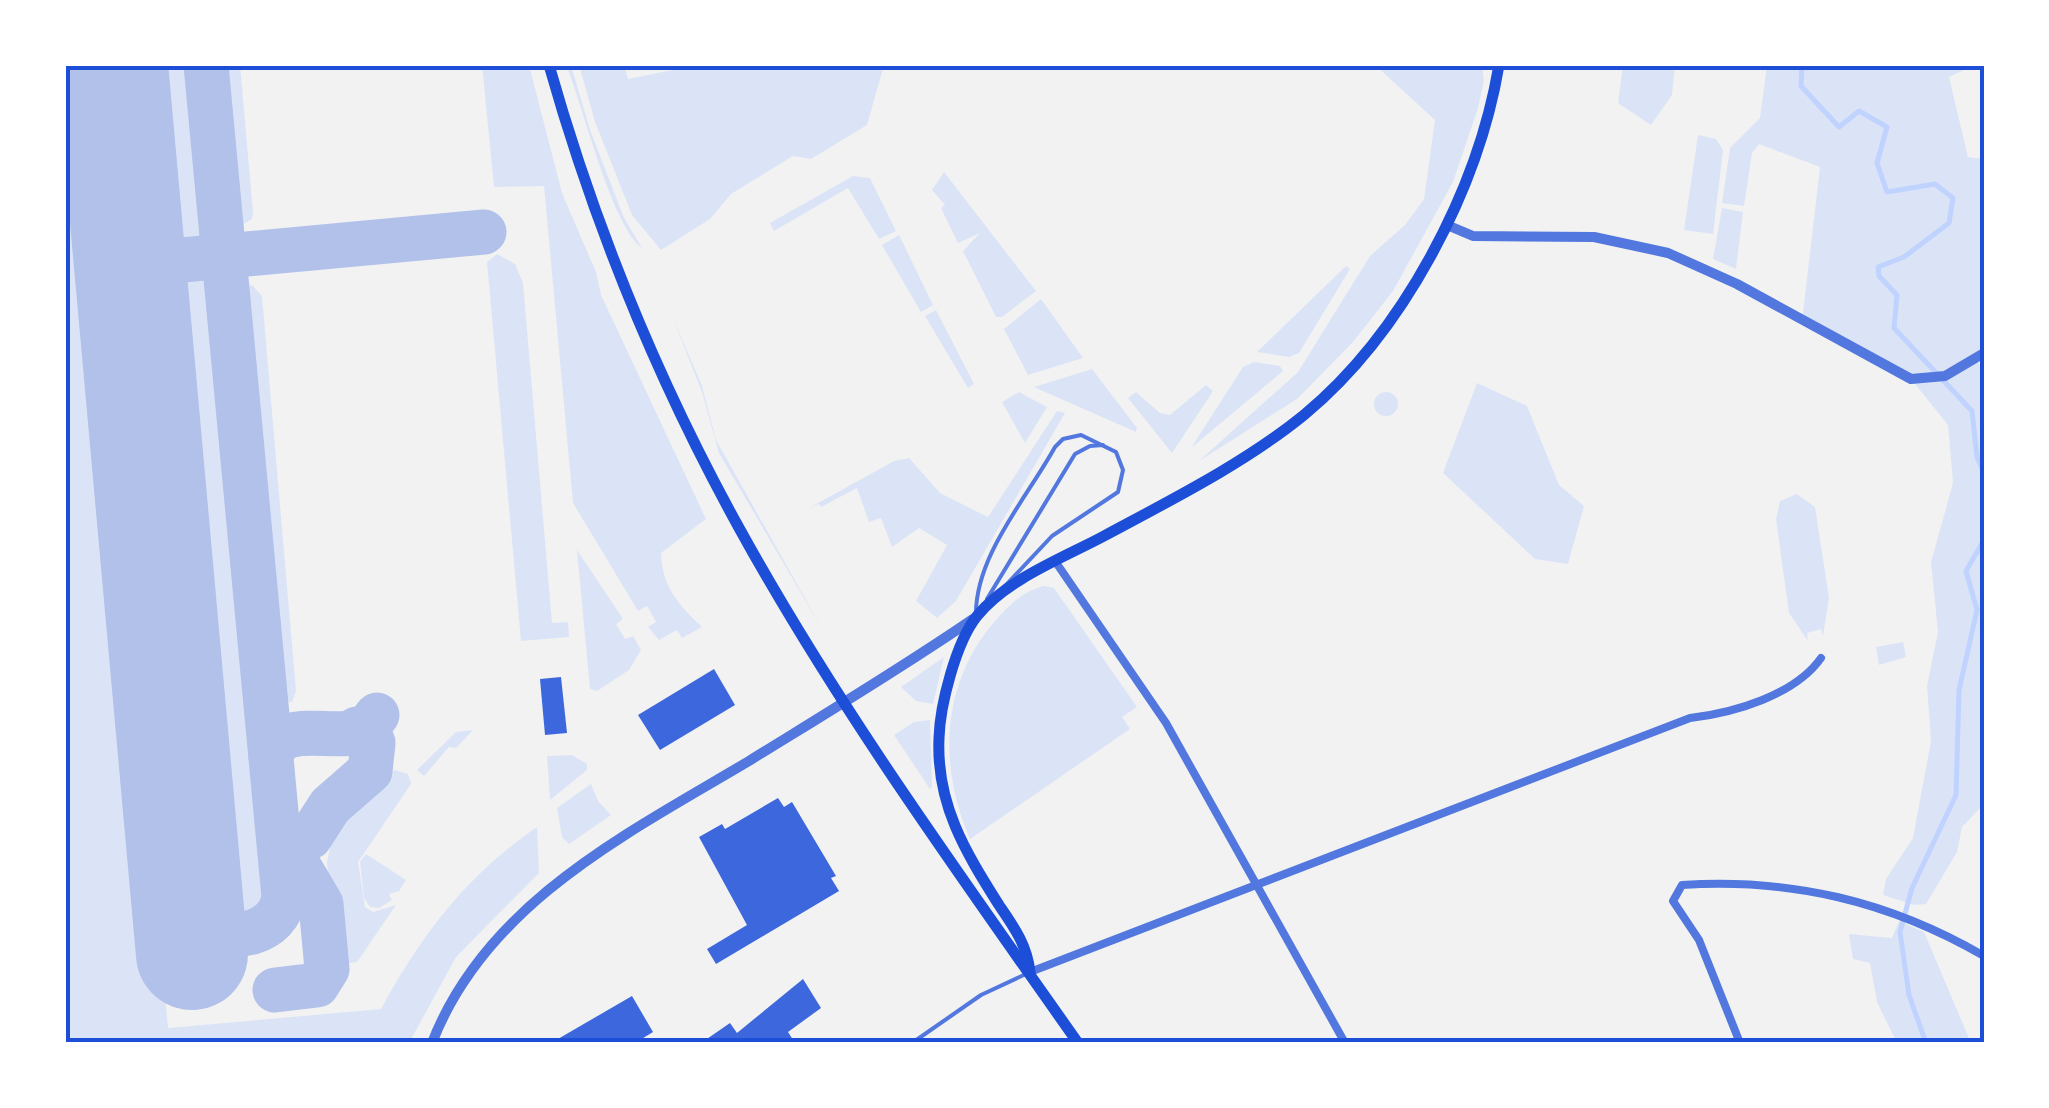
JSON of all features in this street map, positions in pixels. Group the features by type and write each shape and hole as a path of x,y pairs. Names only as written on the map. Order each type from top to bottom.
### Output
{"main road":[{"path":"549,65 596,210 673,397 740,530 846,702 1078,1043"},
{"path":"1030,972 1027,949 957,838 943,792 941,714 951,674 976,616 1054,561 1197,484 1302,416 1361,357 1447,225 1480,150 1499,65"}],"street":[{"path":"1447,225 1473,236 1594,237 1668,253 1737,284 1911,378 1960,370 1984,353"},
{"path":"1054,561 1166,723 1345,1043"},
{"path":"432,1043 450,1003 488,949 558,881 650,820 846,702 976,616"},
{"path":"1030,972 1690,718 1711,717 1801,682 1822,658"},
{"path":"1740,1043 1698,940 1673,901 1682,886 1762,884 1832,893 1921,923 1984,956"}],"lane":[{"path":"1074,435 1108,446 1121,461 1118,492 1052,536 976,616 975,587 1056,446 1074,435"},
{"path":"976,616 1075,454 1090,446 1108,446"},
{"path":"912,1043 982,995 1030,972"}],"shaded area":[{"path":"65,65 81,65 168,1028 381,1009 448,908 488,866 537,827 539,873 456,957 409,1043 65,1043"},
{"path":"140,65 195,65 209,227 198,243 187,247 168,245 155,224"},
{"path":"215,65 240,65 253,212 252,219 242,225 235,224 229,214"},
{"path":"482,65 529,65 562,193 596,272 601,295 706,519 661,553 673,594 702,627 682,638 677,630 659,640 648,627 656,622 647,606 638,611 573,503 544,186 494,187"},
{"path":"566,65 571,65 590,130 624,218 642,248 619,215 609,191"},
{"path":"579,65 624,65 628,79 697,65 884,65 867,125 811,159 793,156 731,194 710,219 661,250 632,215 595,122"},
{"path":"1375,65 1482,65 1484,81 1478,108 1453,182 1393,291 1353,342 1297,399 1199,461 1298,372 1370,256 1405,225 1424,199 1435,120"},
{"path":"1623,65 1675,65 1672,95 1651,125 1618,103"},
{"path":"1767,65 1975,65 1949,77 1968,157 1984,159 1984,353 1976,359 1984,373 1984,804 1962,827 1957,852 1926,904 1914,905 1883,895 1886,879 1913,838 1931,741 1927,686 1938,632 1931,562 1953,483 1948,425 1911,379 1802,321 1820,167 1759,144 1752,153 1744,206 1722,203 1730,148 1760,118"},
{"path":"1698,135 1716,139 1723,150 1713,234 1684,230"},
{"path":"944,172 1036,291 1002,317 996,317 963,251 980,233 958,243 941,208 945,205 932,190"},
{"path":"853,176 870,178 896,231 879,239 848,188 774,231 770,223"},
{"path":"1722,208 1743,212 1736,269 1713,259"},
{"path":"899,235 933,305 921,312 882,245"},
{"path":"497,254 515,264 523,283 552,623 568,622 569,637 521,641 487,262"},
{"path":"1346,266 1350,269 1299,353 1289,357 1257,352"},
{"path":"186,271 203,275 217,296 271,891 267,907 246,921 229,917 216,896 161,301 171,278"},
{"path":"252,285 262,296 296,691 292,702 275,700 272,693 237,298 241,287"},
{"path":"1041,299 1083,358 1028,375 1004,329"},
{"path":"936,310 974,384 968,388 925,316"},
{"path":"672,316 702,386 716,440 825,634 719,453 702,392"},
{"path":"1254,362 1280,366 1283,371 1191,448 1243,367"},
{"path":"1092,369 1137,428 1136,432 1034,387"},
{"path":"1477,383 1527,406 1559,485 1584,506 1568,564 1535,559 1443,473"},
{"path":"1206,385 1213,391 1172,453 1128,398 1136,392 1160,413 1170,415"},
{"path":"1019,392 1047,407 1025,443 1002,402"},
{"path":"1386,392 1398,404 1386,416 1374,404"},
{"path":"1057,411 1065,413 956,601 937,618 916,601 947,545 919,528 892,547 881,518 869,522 857,488 821,507 819,504 809,508 894,461 909,458 940,493 988,517"},
{"path":"1797,494 1815,507 1829,598 1823,636 1821,629 1807,633 1808,641 1789,613 1776,519 1780,501"},
{"path":"577,550 623,619 616,624 625,639 633,636 641,650 629,670 597,691 590,689"},
{"path":"1044,586 1054,588 1137,707 1122,717 1130,729 970,839 953,783 950,726 955,698 977,645 995,621 1017,599"},
{"path":"1903,642 1906,657 1879,665 1876,647"},
{"path":"944,657 933,704 916,701 901,687"},
{"path":"930,720 930,789 894,735 914,722"},
{"path":"473,730 456,748 449,747 424,776 417,770 456,732"},
{"path":"572,755 587,764 587,770 550,800 547,756"},
{"path":"292,756 297,811 294,815 287,773"},
{"path":"395,770 408,774 411,784 358,862 365,907 373,912 396,905 357,962 336,965 327,862 337,813"},
{"path":"591,784 598,801 611,815 569,844 562,837 557,808"},
{"path":"366,854 406,880 399,891 389,894 392,900 379,908 370,907 364,898 360,862"},
{"path":"1899,921 1924,932 1971,1043 1897,1043 1877,1002 1870,963 1853,959 1849,934 1892,938"}],"building":[{"path":"714,669 735,705 660,750 638,715"},
{"path":"561,677 567,733 545,735 540,679"},
{"path":"778,798 784,807 792,802 836,876 831,878 839,891 716,964 707,949 747,925 699,837 722,824 725,829"},
{"path":"803,979 821,1008 788,1032 795,1043 701,1043 730,1023 737,1033"},
{"path":"632,996 653,1032 635,1043 551,1043"}],"waterway":[{"path":"1802,65 1801,86 1839,127 1859,111 1887,127 1877,163 1887,192 1935,184 1953,198 1949,223 1904,257 1878,267 1879,276 1897,295 1894,328 1972,411 1977,457 1984,473"},
{"path":"1926,1043 1909,995 1900,932 1912,888 1956,795 1959,690 1977,610 1966,571 1984,540"}],"taxiway":[{"path":"187,900 202,928 240,935 273,920 284,897 206,65"},
{"path":"125,214 141,246 172,261 484,232"},
{"path":"135,323 147,282 162,268 183,260"},
{"path":"271,757 286,737 355,732 367,728 377,715"},
{"path":"279,830 289,842 310,837 330,806 370,771 373,743 357,729"},
{"path":"275,990 317,985 327,969 321,904 285,843"}],"runway":[{"path":"112,65 192,954"}]}
